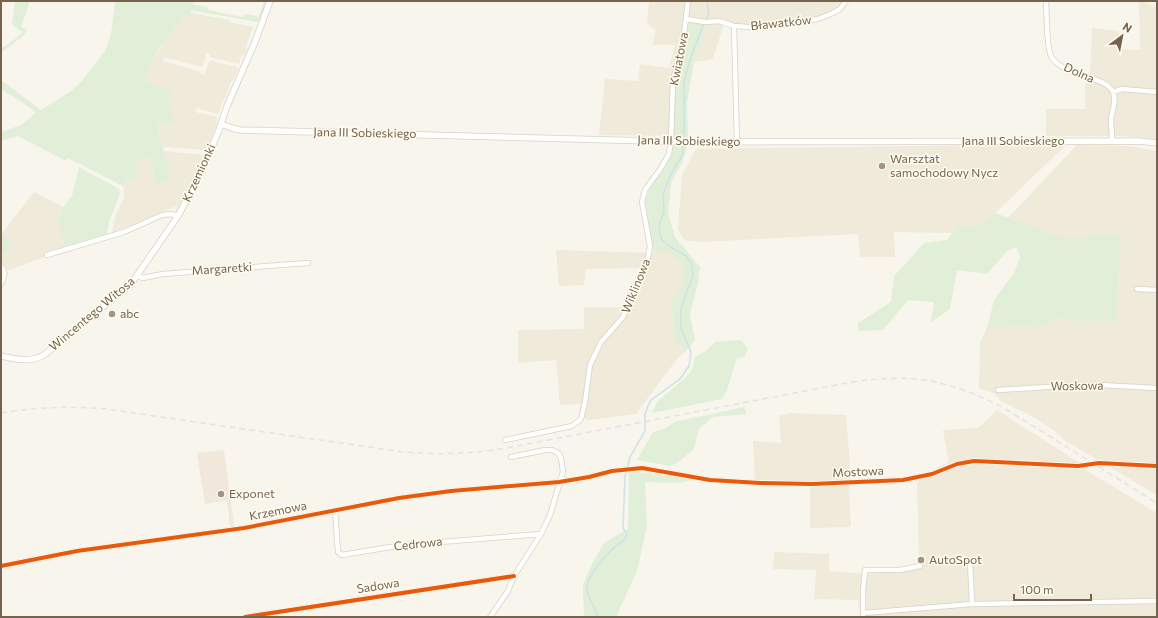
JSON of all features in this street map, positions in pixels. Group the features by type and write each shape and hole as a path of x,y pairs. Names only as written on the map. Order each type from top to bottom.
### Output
{"street":[{"name":"Krzemionki","path":"47,255 124,232 162,215 171,214 178,216 197,182 221,124 226,106 255,42 270,1"},
{"name":"Kwiatowa","path":"671,141 673,80 683,43 688,1"},
{"name":"Bławatków","path":"686,18 705,22 719,21 734,26 764,26 818,19 840,9 846,1"},
{"name":"Dolna","path":"1046,1 1049,44 1052,56 1062,66 1108,86 1113,92"},
{"path":"734,26 737,142"},
{"path":"1112,141 1111,119 1115,99 1113,92 1122,89 1157,92"},
{"name":"Jana III Sobieskiego","path":"221,124 240,130 689,142 1139,141 1157,143"},
{"name":"Wiklinowa","path":"505,440 572,426 581,419 590,365 601,342 623,318 647,264 650,246 642,202 645,190 662,168 669,154 671,141"},
{"name":"Wincentego Witosa","path":"1,356 33,360 44,355 125,289 137,276 178,216"},
{"name":"Margaretki","path":"137,276 143,278 163,274 308,263"},
{"path":"1,267 5,273 1,284"},
{"path":"1137,289 1157,290"},
{"name":"Woskowa","path":"998,390 1092,385 1157,388"},
{"path":"490,617 508,591 514,576 541,534 550,515 563,472 561,458 558,453 552,450 511,457"},
{"name":"Mostowa","path":"559,482 589,477 612,471 642,468 710,480 812,484 903,480 932,474 957,464 974,462 1078,466 1099,463 1157,466"},
{"name":"Krzemowa","path":"1,566 77,551 244,528 399,498 451,491 559,482"},
{"name":"Cedrowa","path":"335,510 338,552 342,555 403,545 541,534"},
{"path":"970,561 972,604"},
{"path":"920,566 900,570 865,570 863,615 972,604 1157,601"},
{"name":"Sadowa","path":"245,617 514,576"}],"shaded area":[{"path":"649,1 845,1 839,11 825,17 760,26 723,26 713,59 694,62 706,27 689,22 675,81 674,136 599,135 605,79 638,81 640,64 669,68 675,45 652,45 656,30 647,24"},
{"path":"1139,1 1143,1 1157,8 1157,140 1121,136 1046,136 1046,109 1085,109 1085,74 1090,74 1092,28 1119,31 1121,49 1140,50"},
{"path":"185,14 192,14 253,27 246,47 248,47 244,56 241,57 239,64 210,57 210,54 205,53 206,56 202,67 164,57 163,61 201,72 200,74 204,75 209,62 212,61 237,67 238,70 218,114 200,109 199,106 196,109 195,112 217,117 216,126 206,151 163,147 156,122 174,125 168,101 145,83 146,75 150,66 172,29"},
{"path":"1067,144 995,213 974,228 959,224 952,233 894,232 895,257 860,257 858,234 700,242 684,240 678,229 682,175 696,149"},
{"path":"1077,145 1128,146 1157,151 1157,495 1064,440 1060,435 1037,419 1001,401 995,394 979,388 980,343 987,328 1041,327 1056,319 1115,323 1121,233 1065,238 1008,218"},
{"path":"164,151 204,155 179,205 112,233 115,217 124,198 123,186 127,180 139,179 135,161 150,157 156,183 172,180"},
{"path":"34,192 63,207 58,222 65,247 46,253 47,256 9,270 1,265 1,258 12,244 2,233"},
{"path":"556,250 654,253 669,252 684,268 682,284 671,302 675,340 685,352 677,359 636,414 589,420 578,415 581,404 560,405 556,360 518,363 518,330 584,329 584,307 623,307 644,268 586,269 584,285 559,286"},
{"path":"997,410 1078,462 1089,472 1157,513 1157,617 860,617 858,600 814,599 816,570 773,569 774,552 829,554 829,571 868,574 919,568 917,483 926,473 949,462 943,430 978,428"},
{"path":"790,413 846,415 851,479 849,486 851,527 810,528 810,481 755,482 753,441 781,443 779,416"},
{"name":"Exponet","path":"224,450 234,526 230,526 227,500 205,504 197,453"}],"green space":[{"path":"15,1 30,1 21,27 27,31 23,36 1,53 1,49 19,36 22,32 12,24"},
{"path":"115,1 193,1 193,4 207,7 208,10 242,17 246,14 259,17 264,1 267,1 261,18 257,22 191,10 191,13 229,20 229,22 192,14 191,16 185,14 155,56 147,74 145,83 171,90 168,101 175,125 156,122 172,180 156,184 150,157 135,161 139,179 127,180 123,186 68,158 66,161 18,136 1,141 1,132 21,125 36,113 1,89 1,80 41,110 71,91 81,82 105,51 111,34"},
{"path":"689,21 706,27 694,62 687,103 688,138 674,136 675,81"},
{"path":"674,144 688,145 681,165 671,183 668,213 675,237 700,267 698,283 690,315 695,340 685,352 675,340 671,302 682,284 684,268 669,252 654,253 645,202 649,190 671,156"},
{"path":"199,164 201,164 191,185 176,211 175,209 179,205"},
{"path":"79,167 119,189 120,194 109,222 107,234 65,247 58,222 63,207 72,196"},
{"path":"995,213 1065,238 1121,233 1116,323 1056,319 1041,327 987,328 994,300 1014,273 1019,260 1020,257 1016,247 1006,252 987,274 957,270 950,309 931,322 934,302 908,300 883,330 858,331 858,323 891,302 894,276 924,243 947,240 959,224 974,228"},
{"path":"2,233 12,244 1,258 1,234"},
{"path":"741,340 748,349 744,357 737,358 727,390 722,399 652,413 657,402 684,379 692,370 695,357 716,342"},
{"path":"744,407 747,414 713,417 699,429 694,449 677,463 669,466 637,460 653,432 666,428 674,422"},
{"path":"636,472 668,475 692,480 680,483 645,482 647,526 637,571 616,617 584,617 583,584 604,543 628,529 629,473"}],"waterway":[{"path":"706,20 709,13 707,1"},
{"path":"684,136 684,81 692,53 704,24"},
{"path":"597,617 589,597 587,585 591,576 603,559 626,537 627,534 623,528 625,477 630,457 645,431 645,414 651,400 680,379 689,366 691,352 681,329 681,309 693,276 692,265 686,256 669,246 661,239 659,225 664,212 663,194 671,174 683,154 683,147"}],"railway":[{"path":"1,413 27,409 53,408 106,409 403,452 455,453 480,452 506,448 852,382 874,379 912,379 948,385 984,398 1004,408 1157,503"}],"cycle path":[{"path":"1,566 77,551 244,528 399,498 451,491 559,482 589,477 612,471 642,468 710,480 812,484 903,480 932,474 957,464 974,461 1078,466 1099,463 1157,466"},
{"path":"245,617 514,576"}],"place":[{"name":"Warsztat samochodowy Nycz","path":"882,166"},
{"name":"abc","path":"112,314"},
{"name":"Exponet","path":"221,494"},
{"name":"AutoSpot","path":"921,560"}]}
